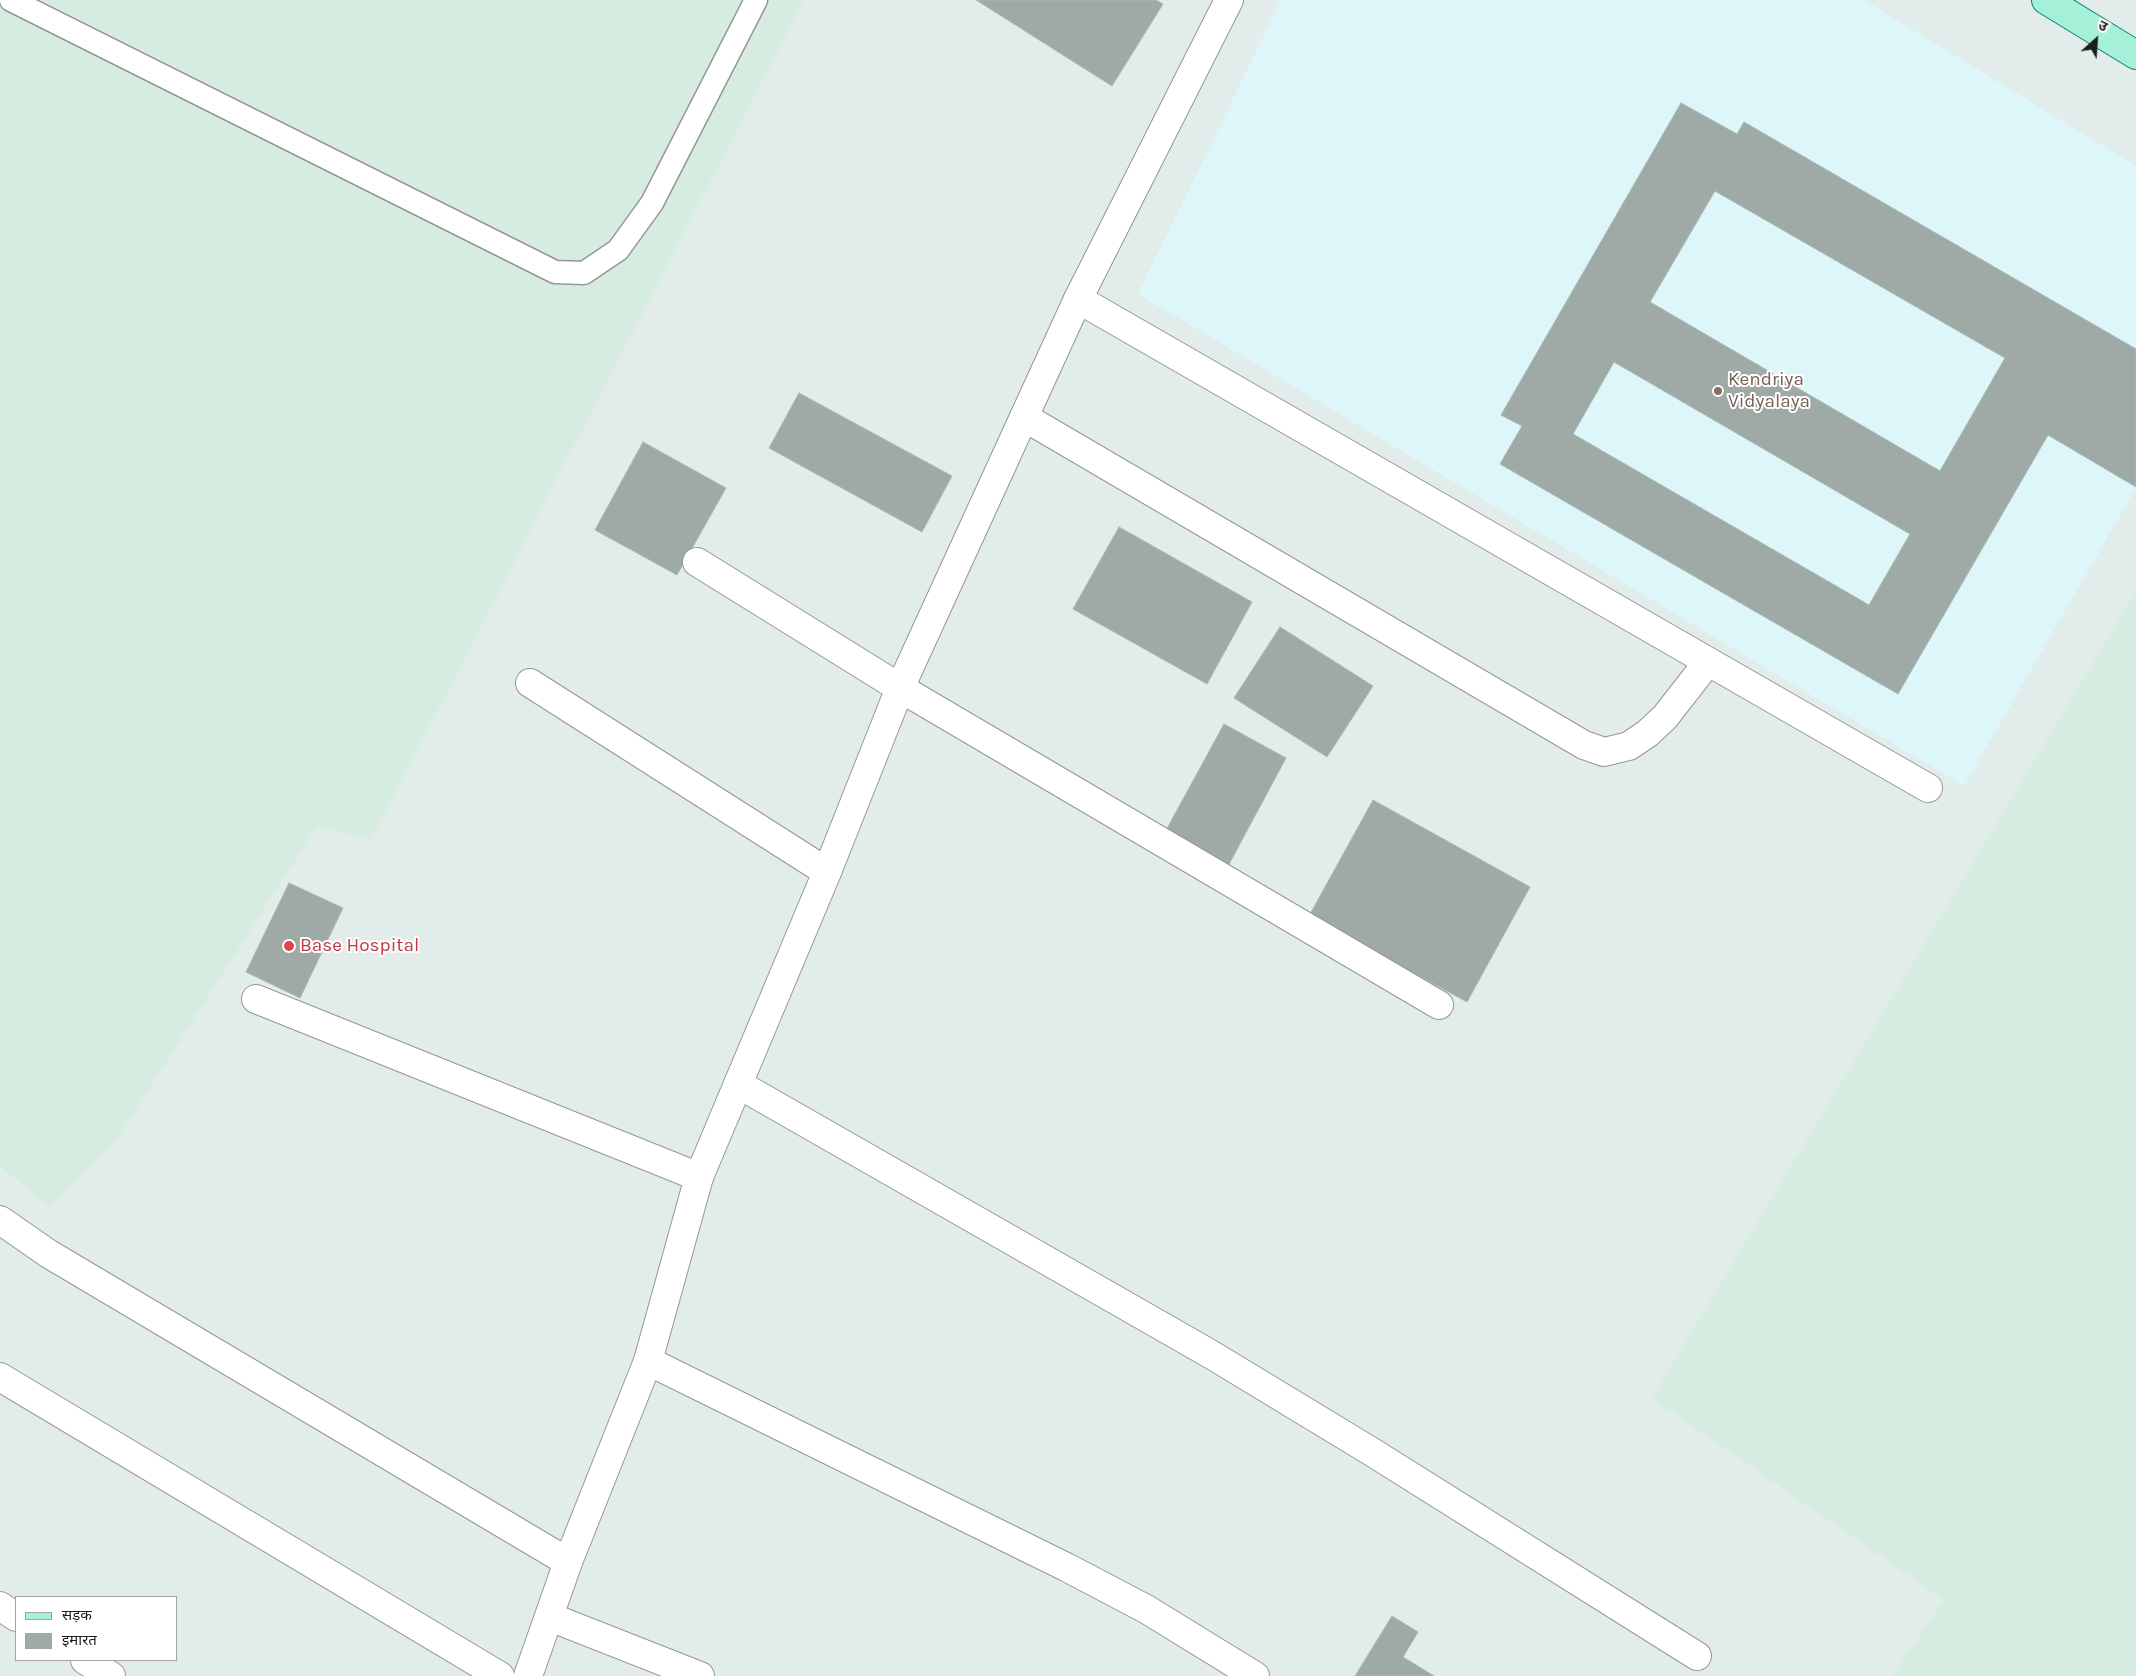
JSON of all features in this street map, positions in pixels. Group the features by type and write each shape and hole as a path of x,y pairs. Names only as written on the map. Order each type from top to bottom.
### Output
{"main road":[{"path":"2046,0 2136,55"}],"street":[{"path":"528,1676 568,1562 648,1361 699,1177 827,872 900,688 1078,299 1229,0"},
{"path":"1078,299 1928,788"},
{"path":"1024,417 1584,744 1604,752 1629,746 1648,733 1665,717 1708,662"},
{"path":"697,562 900,688 1439,1005"},
{"path":"530,683 827,872"},
{"path":"256,999 699,1177"},
{"path":"738,1084 1212,1355 1389,1462 1697,1656"},
{"path":"0,1220 58,1259 568,1562"},
{"path":"648,1361 1074,1571 1146,1609 1255,1676"},
{"path":"0,1377 500,1676"},
{"path":"0,1606 15,1615"},
{"path":"550,1617 700,1676"},
{"path":"87,1661 111,1676"}],"lane":[{"path":"11,0 555,272 584,274 618,250 652,203 756,0"}],"shaded area":[{"path":"0,0 804,0 371,840 317,826 114,1144 50,1207 0,1166"},
{"name":"Kendriya Vidyalaya","path":"1281,0 1864,0 2136,166 2136,488 1964,786 1138,294"},
{"path":"2136,591 2136,1676 1892,1676 1944,1600 1652,1398"}],"building":[{"path":"976,0 1156,0 1163,4 1112,86"},
{"path":"1681,103 1737,134 1744,122 2136,349 2136,487 2048,435 1898,694 1500,464 1522,426 1501,415","holes":["1715,191 2005,358 1940,471 1650,302","1614,362 1910,534 1869,605 1573,434"]},
{"path":"799,393 952,476 922,532 769,448"},
{"path":"643,442 726,488 677,575 595,530"},
{"path":"1119,527 1252,602 1207,684 1073,609"},
{"path":"1280,627 1373,686 1327,757 1234,698"},
{"path":"1224,724 1286,758 1227,868 1164,834"},
{"path":"1373,800 1530,887 1467,1002 1309,916"},
{"path":"289,883 343,908 300,998 246,972"},
{"path":"1392,1616 1418,1632 1403,1657 1434,1676 1355,1676"}],"place":[{"name":"Kendriya Vidyalaya","path":"1718,391"},
{"name":"Base Hospital","path":"289,946"}]}
